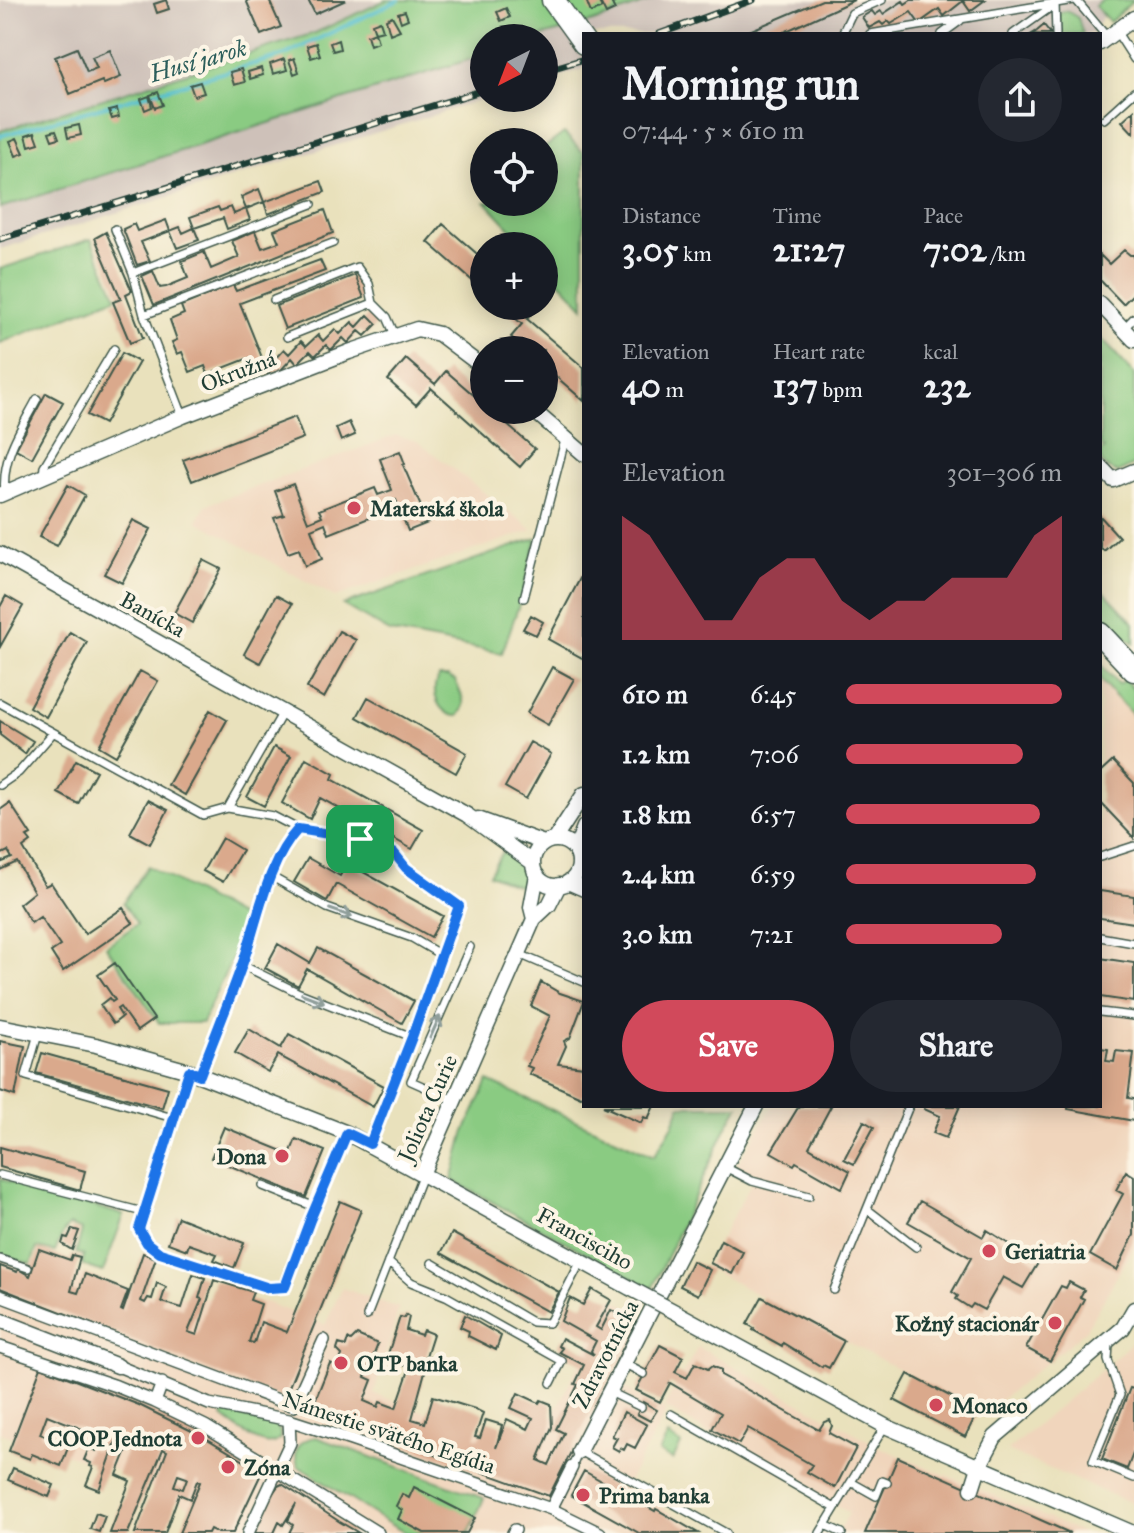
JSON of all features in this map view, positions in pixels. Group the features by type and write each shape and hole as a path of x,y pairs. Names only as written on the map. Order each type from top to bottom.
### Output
{"main road":[{"path":"553,0 582,40"},
{"path":"1102,636 1134,670"}],"street":[{"path":"1108,37 1134,18"},
{"path":"1102,305 1129,323 1134,340"},
{"name":"Okružná","path":"3,494 183,416 395,335 417,329 439,334 470,357"},
{"path":"550,424 582,452"},
{"path":"1102,468 1113,480 1134,471"},
{"path":"0,510 3,494"},
{"name":"Banícka","path":"0,554 467,815 535,869"},
{"path":"582,797 549,841 536,851 535,869 546,883 582,889"},
{"name":"Banícka","path":"467,815 549,841"},
{"path":"549,841 566,842 579,859 576,873 563,884"},
{"name":"Joliota Curie","path":"534,919 531,907 535,869"},
{"name":"Joliota Curie","path":"423,1172 534,919 549,905 563,884"},
{"name":"Francisciho","path":"0,1026 96,1045 195,1073 347,1133 885,1426 1133,1533"},
{"name":"Zdravotnícka","path":"579,1451 755,1108"},
{"path":"0,1296 294,1406 324,1340"},
{"path":"972,1489 979,1467 995,1437 1109,1341 1123,1328 1134,1309"},
{"name":"Námestie svätého Egídia","path":"0,1320 209,1404 289,1420 551,1509 600,1533"},
{"path":"0,1347 116,1386 205,1426 378,1533"},
{"path":"155,1402 162,1383"},
{"path":"248,1533 290,1443 289,1420"},
{"path":"551,1509 572,1467"}],"lane":[{"path":"843,32 852,13 882,0"},
{"path":"883,32 1075,0 1108,37 1134,59"},
{"path":"1016,32 1055,3"},
{"path":"1055,3 1056,32"},
{"path":"945,32 962,20"},
{"path":"1104,119 1134,92"},
{"path":"133,273 312,204"},
{"path":"115,229 183,416"},
{"path":"144,315 333,243"},
{"path":"274,300 357,267 369,284 373,303 387,317 395,335"},
{"path":"287,337 373,303"},
{"path":"43,478 44,466 114,349"},
{"path":"3,494 8,453 37,399"},
{"path":"524,598 565,437"},
{"path":"0,703 203,815 228,808 273,816 298,829 360,839 394,853 406,868 459,906 370,1144"},
{"path":"228,808 283,712"},
{"path":"0,785 19,772 52,734"},
{"path":"298,829 288,840 242,965 173,1118 139,1229 147,1243 160,1253 269,1288 285,1287 347,1133"},
{"path":"1102,856 1134,846"},
{"path":"272,877 327,908 412,938 441,955"},
{"path":"1102,937 1134,943"},
{"path":"454,1100 411,1081 470,947"},
{"path":"519,954 582,981"},
{"path":"242,965 297,992 412,1037"},
{"path":"1102,1012 1134,1016"},
{"path":"38,1032 26,1076 173,1118"},
{"path":"834,1290 908,1108"},
{"path":"725,1167 752,1181 809,1196"},
{"name":"Joliota Curie","path":"367,1316 423,1172"},
{"path":"0,1175 143,1212"},
{"path":"263,1186 315,1207"},
{"path":"867,1209 916,1247"},
{"path":"0,1259 28,1268"},
{"path":"432,1263 532,1322 549,1323 581,1261"},
{"path":"388,1262 411,1282 446,1296 562,1361 551,1383"},
{"path":"1109,1341 1108,1360 1120,1395 1093,1461 1134,1478"},
{"path":"625,1364 644,1374"},
{"path":"610,1392 641,1407"},
{"path":"671,1414 835,1508"},
{"path":"842,1533 822,1529 885,1426"},
{"path":"572,1467 579,1451 726,1533"},
{"path":"851,1482 876,1496 882,1481 887,1483"}],"shaded area":[{"path":"0,0 386,0 315,33 0,131"},
{"path":"654,0 1113,0 1093,32 582,32 582,70 558,77 558,32"},
{"path":"470,59 470,104 0,249 0,208"},
{"path":"396,435 417,441 533,530 335,597 197,521 206,505"},
{"path":"1102,682 1134,716 1134,1247 1085,1331 991,1408 978,1411 705,1267 755,1176 736,1166 772,1108 1102,1108"},
{"path":"0,1249 146,1294 265,1302 325,1325 342,1288 399,1308 374,1394 536,1450 612,1298 655,1322 621,1386 667,1411 625,1487 707,1533 209,1533 205,1531 210,1517 114,1470 0,1433"},
{"path":"1134,1340 1134,1504 1007,1451 1111,1362"},
{"path":"698,1347 884,1449 1083,1533 838,1533 849,1513 664,1407"}],"green space":[{"path":"386,0 654,0 558,32 558,24 470,24 470,59 0,208 0,131 315,33"},
{"path":"1103,0 1133,1 1110,22 1095,6"},
{"path":"1067,11 1078,18 1082,32 1061,32 1058,15"},
{"path":"564,133 582,151 582,305 558,279 558,232 514,232 499,216 558,216 558,138"},
{"path":"91,239 117,297 0,343 0,269"},
{"path":"1102,339 1134,374 1134,465 1118,473 1111,470 1102,462"},
{"path":"537,538 521,599 502,653 390,632 343,605"},
{"path":"1102,589 1134,623 1134,643 1102,617"},
{"path":"1102,666 1118,684 1125,680 1134,690 1134,716 1102,682"},
{"path":"439,677 455,680 463,703 458,716 441,708 435,696"},
{"path":"502,852 531,869 535,878 530,891 489,874"},
{"path":"148,866 249,922 202,1023 159,1023 106,946 137,924 123,903"},
{"path":"488,1081 654,1156 679,1108 738,1108 652,1289 452,1180 464,1134"},
{"path":"0,1179 124,1215 103,1272 82,1265 84,1255 76,1253 82,1230 70,1225 55,1252 37,1248 31,1264 0,1255"},
{"path":"224,1412 276,1425 280,1439 274,1443 259,1441 222,1417"},
{"path":"668,1436 681,1444 673,1460 659,1452"},
{"path":"316,1437 484,1498 469,1533 406,1533 391,1525 298,1466 296,1455 299,1446"}],"building":[{"path":"166,0 169,9 157,13 154,4"},
{"path":"246,0 269,0 281,27 261,35"},
{"path":"308,0 346,0 315,14"},
{"path":"586,0 598,0 602,8 591,13"},
{"path":"620,0 612,4 615,10 606,14 600,2"},
{"path":"822,0 854,0 784,32 747,32"},
{"path":"911,0 985,0 970,11 963,1 944,16 939,9 919,23 911,12 891,24 888,21 883,25 880,22 869,28 862,17 872,11 875,15 881,11 883,14 903,1 905,4"},
{"path":"506,8 510,17 501,21 497,12"},
{"path":"405,11 408,19 401,22 398,13"},
{"path":"392,16 400,30 390,34 386,19"},
{"path":"380,21 383,30 375,32 372,24"},
{"path":"1044,25 1049,32 1035,32"},
{"path":"375,32 378,42 370,45 367,35"},
{"path":"338,40 340,49 333,51 330,43"},
{"path":"316,43 320,55 311,58 307,46"},
{"path":"77,48 87,72 97,68 92,57 110,50 121,77 70,94 55,57"},
{"path":"294,58 299,72 294,74 289,60"},
{"path":"284,59 287,70 273,74 270,64"},
{"path":"261,68 263,75 250,79 248,72"},
{"path":"241,69 245,82 234,85 230,72"},
{"path":"200,82 204,93 194,96 190,85"},
{"path":"158,92 163,105 155,108 150,95"},
{"path":"149,96 152,107 145,110 141,99"},
{"path":"117,109 119,117 112,119 109,111"},
{"path":"1134,110 1134,134 1122,121"},
{"path":"79,125 81,135 68,138 66,128"},
{"path":"56,130 59,138 52,140 49,132"},
{"path":"35,132 39,143 29,146 26,135"},
{"path":"17,138 24,153 16,156 10,141"},
{"path":"321,181 325,192 268,214 264,202"},
{"path":"259,189 264,202 246,209 241,197"},
{"path":"218,207 220,211 231,207 234,214 246,209 250,220 227,229 223,218 194,228 190,217"},
{"path":"325,210 333,233 154,305 142,276 153,271 160,288 166,287 188,278 182,261 204,252 211,269 239,257 232,241 255,231 262,248 279,242 274,230"},
{"path":"166,220 170,231 141,242 150,261 137,265 123,229 134,224 137,231"},
{"path":"443,224 470,248 470,279 428,242"},
{"path":"180,227 183,233 194,228 199,240 177,248 170,231"},
{"path":"106,232 132,291 126,294 143,338 130,343 113,302 121,299 95,238"},
{"path":"1124,250 1134,255 1134,293 1123,304 1102,282 1102,257 1109,264"},
{"path":"320,260 325,271 240,303 265,365 254,369 249,358 208,374 205,366 190,372 182,352 177,354 172,342 177,340 170,320 184,314 181,306 233,285 236,291"},
{"path":"355,275 364,298 285,329 276,306"},
{"path":"368,315 377,324 365,336 359,331 348,343 343,338 331,350 326,345 315,356 310,351 297,364 292,358 281,370 268,375 265,365 284,349 289,354 301,341 306,346 318,335 323,341 335,329 340,334 352,322 357,327"},
{"path":"517,320 528,320 547,336 512,336 522,324"},
{"path":"558,346 582,366 582,399 558,378"},
{"path":"122,353 139,362 104,424 87,415"},
{"path":"406,359 435,384 446,371 470,392 470,423 431,388 416,405 388,380"},
{"path":"46,393 63,402 32,458 16,449"},
{"path":"295,417 303,438 192,481 183,460"},
{"path":"349,422 355,435 341,441 336,428"},
{"path":"472,424 506,424 535,449 520,467"},
{"name":"Materská škola","path":"400,451 428,523 408,531 396,500 381,505 384,512 329,534 325,523 311,529 322,559 305,566 299,549 288,553 274,518 284,515 275,491 293,484 308,522 322,516 319,510 375,488 378,495 392,490 380,459"},
{"path":"68,485 85,495 57,546 39,537"},
{"path":"1102,518 1119,537 1104,551 1102,549"},
{"path":"133,520 151,529 122,583 104,574"},
{"path":"203,560 221,569 192,623 174,613"},
{"path":"582,575 582,658 548,639"},
{"path":"276,595 292,604 260,663 244,654"},
{"path":"6,596 23,606 0,647 0,607"},
{"path":"531,615 543,622 536,635 523,629"},
{"path":"339,631 356,640 324,698 307,688"},
{"path":"70,632 87,642 46,717 29,707"},
{"path":"552,667 574,679 548,725 527,713"},
{"path":"140,671 158,681 116,756 99,746"},
{"path":"368,697 467,753 456,773 357,717"},
{"path":"210,710 227,720 185,795 168,785"},
{"path":"0,721 33,741 25,754 0,735"},
{"path":"530,742 551,754 526,799 505,787"},
{"path":"274,747 291,756 264,806 247,797"},
{"path":"306,758 334,774 332,779 423,830 412,849 320,798 310,819 282,803"},
{"path":"76,760 96,771 78,804 58,793"},
{"path":"1113,761 1134,783 1134,838 1102,804 1102,771"},
{"path":"148,800 168,810 150,844 130,833"},
{"path":"10,803 31,835 27,837 31,842 23,848 45,886 51,883 85,934 123,908 133,923 63,971 51,952 60,946 40,917 31,923 19,904 34,892 17,862 0,870 0,863 12,858 8,851 2,854 0,851 0,810"},
{"path":"222,838 242,850 223,882 203,871"},
{"path":"308,858 340,876 347,863 443,916 431,937 336,884 327,901 294,882"},
{"path":"1102,891 1134,896 1134,923 1102,918"},
{"path":"278,944 310,963 318,948 414,1001 402,1023 307,969 298,986 265,968"},
{"path":"1102,958 1134,963 1134,1002 1102,997"},
{"path":"115,963 154,1019 137,1031 120,1007 117,1009 122,1017 113,1024 100,1005 109,998 112,1002 115,1000 98,975"},
{"path":"541,982 582,1000 570,1038 564,1041 566,1046 558,1064 582,1067 581,1097 529,1074 532,1068 527,1066 550,1016 531,1006"},
{"path":"249,1029 281,1048 289,1034 384,1086 373,1107 278,1055 268,1072 235,1053"},
{"path":"0,1041 25,1046 15,1096 0,1091"},
{"path":"1102,1048 1108,1049 1106,1061 1114,1062 1116,1051 1134,1053 1128,1098 1134,1099 1134,1121 1068,1109 1102,1108"},
{"path":"42,1053 168,1088 162,1108 36,1073"},
{"path":"607,1108 653,1108 648,1119 644,1117 641,1123"},
{"path":"798,1108 830,1108 809,1147 850,1171 842,1188 771,1152"},
{"path":"959,1108 946,1138 933,1133 940,1116 924,1109"},
{"path":"864,1121 874,1127 854,1164 844,1159"},
{"path":"224,1127 290,1154 296,1139 325,1151 306,1197 211,1158"},
{"path":"0,1147 85,1171 80,1190 0,1167"},
{"path":"1126,1171 1134,1176 1134,1235 1117,1270 1090,1255 1123,1194 1116,1190"},
{"path":"340,1201 361,1210 284,1399 0,1288 0,1266 17,1272 18,1269 30,1276 39,1249 70,1260 72,1255 80,1257 71,1291 78,1293 85,1274 128,1291 123,1311 143,1253 156,1258 141,1301 145,1303 148,1298 152,1299 157,1283 166,1287 161,1302 182,1308 193,1274 205,1278 199,1298 202,1299 188,1332 197,1335 214,1280 253,1292 250,1300 261,1304 249,1342 254,1343 261,1322 287,1332"},
{"name":"Geriatria","path":"920,1201 983,1237 987,1230 1038,1263 1023,1288 1003,1277 984,1310 973,1304 970,1308 956,1299 958,1296 952,1292 971,1258 908,1222"},
{"path":"178,1217 244,1243 234,1268 214,1260 217,1254 189,1244 187,1250 168,1243"},
{"path":"72,1229 79,1231 72,1250 62,1244"},
{"path":"452,1233 559,1292 548,1312 441,1253"},
{"path":"721,1240 743,1252 732,1274 710,1263"},
{"path":"692,1261 710,1270 698,1295 680,1286"},
{"name":"Kožný stacionár","path":"1069,1282 1084,1290 1080,1297 1084,1299 1050,1361 1026,1348 1061,1286 1066,1288"},
{"path":"592,1289 611,1300 596,1327 601,1330 611,1310 636,1322 549,1496 312,1408 330,1363 338,1367 342,1355 337,1350 339,1344 346,1346 348,1339 351,1341 357,1335 378,1344 365,1377 372,1380 364,1401 378,1407 380,1402 396,1408 410,1367 386,1360 400,1317 406,1315 409,1317 406,1330 421,1335 423,1330 433,1334 412,1419 425,1423 433,1396 475,1409 483,1413 475,1437 480,1438 486,1420 502,1425 496,1448 507,1419 528,1429 533,1418 511,1408 518,1393 539,1403 541,1400 551,1404 552,1427 538,1460 549,1465 564,1433 556,1429 578,1385 575,1384 584,1365 559,1352 562,1348 558,1346 562,1338 594,1355 591,1351 596,1341 561,1321 570,1298 583,1305"},
{"path":"762,1297 844,1341 829,1368 822,1367 783,1343 782,1346 747,1324"},
{"path":"465,1315 501,1336 496,1350 468,1336 469,1331 460,1327"},
{"path":"660,1345 683,1357 675,1372 687,1378 695,1363 708,1369 712,1366 721,1370 721,1375 819,1430 824,1422 830,1420 832,1426 829,1433 856,1448 835,1488 807,1472 812,1465 748,1428 739,1444 712,1429 721,1413 670,1383 660,1402 636,1390"},
{"path":"41,1367 139,1405 204,1437 261,1474 233,1533 218,1533 210,1529 208,1533 179,1533 200,1482 197,1481 190,1499 179,1494 165,1533 135,1533 167,1451 163,1449 128,1533 110,1533 130,1481 117,1475 127,1450 121,1446 124,1438 118,1436 99,1490 86,1485 93,1467 84,1460 89,1448 96,1451 100,1436 47,1415 40,1434 69,1445 61,1466 32,1454 30,1459 9,1451","holes":["178,1475 187,1478 183,1489 174,1486"]},
{"name":"Monaco","path":"908,1374 978,1411 965,1437 894,1400"},
{"path":"1130,1388 1134,1389 1134,1451 1127,1469 1102,1459"},
{"path":"643,1402 657,1410 650,1421 637,1414"},
{"path":"624,1412 647,1425 635,1448 627,1444 624,1450 620,1448 619,1451 612,1447 617,1438 612,1436"},
{"path":"898,1457 1070,1533 865,1533"},
{"path":"13,1468 54,1485 49,1497 8,1480"},
{"path":"584,1471 698,1533 639,1533 571,1495"},
{"path":"282,1484 359,1533 289,1533 293,1525 288,1521 296,1504 283,1525 279,1522 274,1533 254,1533 271,1496"},
{"path":"414,1487 475,1518 467,1533 424,1533 398,1519 402,1510 396,1506 402,1494 409,1498"},
{"path":"96,1513 105,1516 99,1532 90,1529"}],"waterway":[{"name":"Husí jarok","path":"0,136 285,55 399,0"}],"railway":[{"path":"665,32 753,0"},
{"path":"558,67 582,60"},
{"path":"0,239 470,94"}],"place":[{"name":"Materská škola","path":"354,508"},
{"name":"Dona","path":"282,1156"},
{"name":"Geriatria","path":"989,1251"},
{"name":"Kožný stacionár","path":"1055,1323"},
{"name":"OTP banka","path":"341,1363"},
{"name":"Monaco","path":"936,1405"},
{"name":"COOP Jednota","path":"198,1438"},
{"name":"Zóna","path":"228,1467"},
{"name":"Prima banka","path":"583,1495"}],"route":[{"path":"298,829 360,839 394,853 406,868 459,906 370,1144 347,1133 285,1287 269,1288 160,1253 147,1243 139,1229 143,1212 189,1071 200,1075 288,840 298,829"}]}
